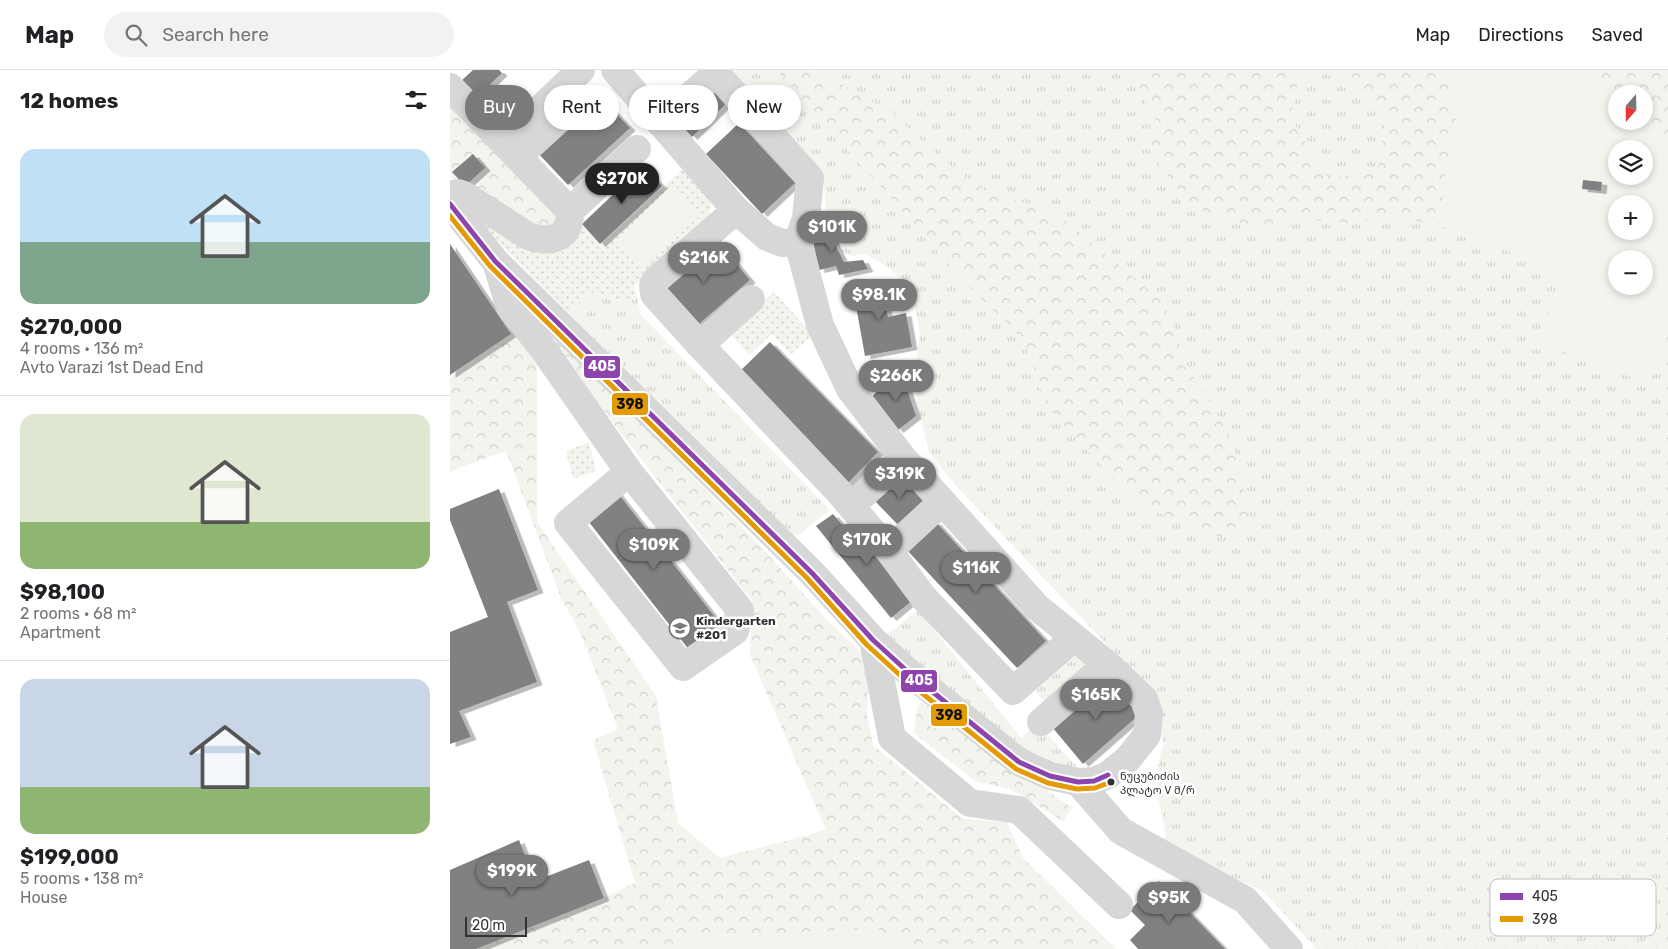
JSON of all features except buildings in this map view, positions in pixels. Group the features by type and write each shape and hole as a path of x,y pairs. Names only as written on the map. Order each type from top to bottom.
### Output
{"street":[{"path":"511,150 581,70"},
{"path":"615,70 629,86"},
{"path":"450,204 495,261 812,572 873,640 906,671 1018,762 1050,776 1078,782 1094,781 1108,775 1128,759 1146,734 1149,714 1144,699 1108,664 1037,607 903,458 850,389 820,325 798,242 806,218 810,178 714,71 699,85"},
{"path":"450,87 570,211 570,219 564,233 557,238 540,240 528,236 464,195 458,193 450,196"},
{"path":"511,150 544,126"},
{"path":"666,130 736,210 767,237 782,243 798,242"},
{"path":"570,211 637,149"},
{"path":"736,210 656,280 653,284 654,294 851,506 889,551 924,598 1045,726 1108,664"},
{"path":"495,261 510,307 544,350 629,472 740,610 735,630 682,667 568,523 629,472"},
{"path":"700,345 751,299"},
{"path":"851,506 903,458"},
{"path":"889,551 931,512"},
{"path":"1013,691 1074,638"},
{"path":"873,640 892,738 970,803 1019,810 1119,905"},
{"path":"1078,782 1121,831 1245,900 1289,949"}],"green space":[{"path":"722,70 777,70 790,85 736,85"},
{"path":"777,70 808,70 832,79 891,112 944,161 984,190 1058,214 1164,303 1188,367 1233,440 1251,526 1220,537 1139,505 1048,408 1024,340 971,289 801,97 801,85 790,85"},
{"path":"808,70 1133,70 1139,87 1157,123 1150,152 1236,221 1268,232 1289,218 1356,224 1384,215 1440,226 1564,271 1537,342 1648,382 1666,335 1668,336 1668,949 1317,949 1263,891 1163,846 1166,834 1157,783 1158,766 1163,744 1160,710 1154,694 957,487 929,452 917,404 915,370 920,332 913,298 905,284 891,269 865,254 852,256 841,251 826,221 824,184 819,173 779,130 801,130 801,97 971,289 1024,340 1048,408 1139,505 1220,537 1233,440 1188,367 1164,303 1058,214 984,190 832,79"},
{"path":"1133,70 1302,70 1290,117 1329,180 1378,167 1386,116 1342,70 1447,70 1456,120 1446,172 1440,226 1384,215 1356,224 1289,218 1268,232 1192,207 1150,152 1157,123 1139,87"},
{"path":"1302,70 1342,70 1386,116 1378,167 1329,180 1290,117"},
{"path":"1447,70 1593,70 1608,91 1608,130 1651,130 1668,140 1668,336 1666,336 1648,383 1537,342 1564,271 1440,226 1446,172 1456,120"},
{"path":"1593,70 1668,70 1668,140 1651,130 1653,130 1653,85 1608,85 1608,91"},
{"path":"450,95 465,111 465,130 482,130 559,213 549,234 460,186 450,176"},
{"path":"685,167 712,200 708,224 634,286 637,297 622,301 590,292 568,313 474,217 520,240 578,221 601,245"},
{"path":"675,186 701,214 642,268 616,240"},
{"path":"590,292 621,301 637,297 641,315 830,510 799,535 790,535 783,530 568,313"},
{"path":"774,292 813,335 791,354 772,334 749,355 729,333"},
{"path":"529,309 756,541 825,618 862,654 868,681 867,715 873,745 963,819 1007,822 1023,858 1116,949 923,949 875,929 688,937 672,949 476,949 604,898 635,883 593,740 618,729 579,630 561,598 506,451 455,469 450,473 450,378 509,329","holes":["553,346 752,601 750,655 826,830 720,858 678,823 656,696 537,522 537,369 533,350"]},
{"path":"589,442 596,471 573,479 566,451"},
{"path":"918,610 1021,738 1037,723 1080,770 1035,757 884,637"},
{"path":"1078,654 1086,664 1044,701 1035,691"},
{"path":"921,702 1072,808 1063,821 1010,789 975,781 914,733 917,709"},
{"path":"875,929 923,949 672,949 688,937"}],"transit line":[{"name":"405","path":"450,204 495,261 812,573 873,640 907,671 1019,762 1050,776 1078,782 1094,781 1108,775"},
{"name":"398","path":"450,216 490,266 807,578 867,645 902,677 1016,769 1048,783 1077,789 1095,788 1111,782"}],"place":[{"name":"Kindergarten #201","path":"680,628"},
{"name":"ნუცუბიძის პლატო V მ/რ","path":"1111,782"}]}
